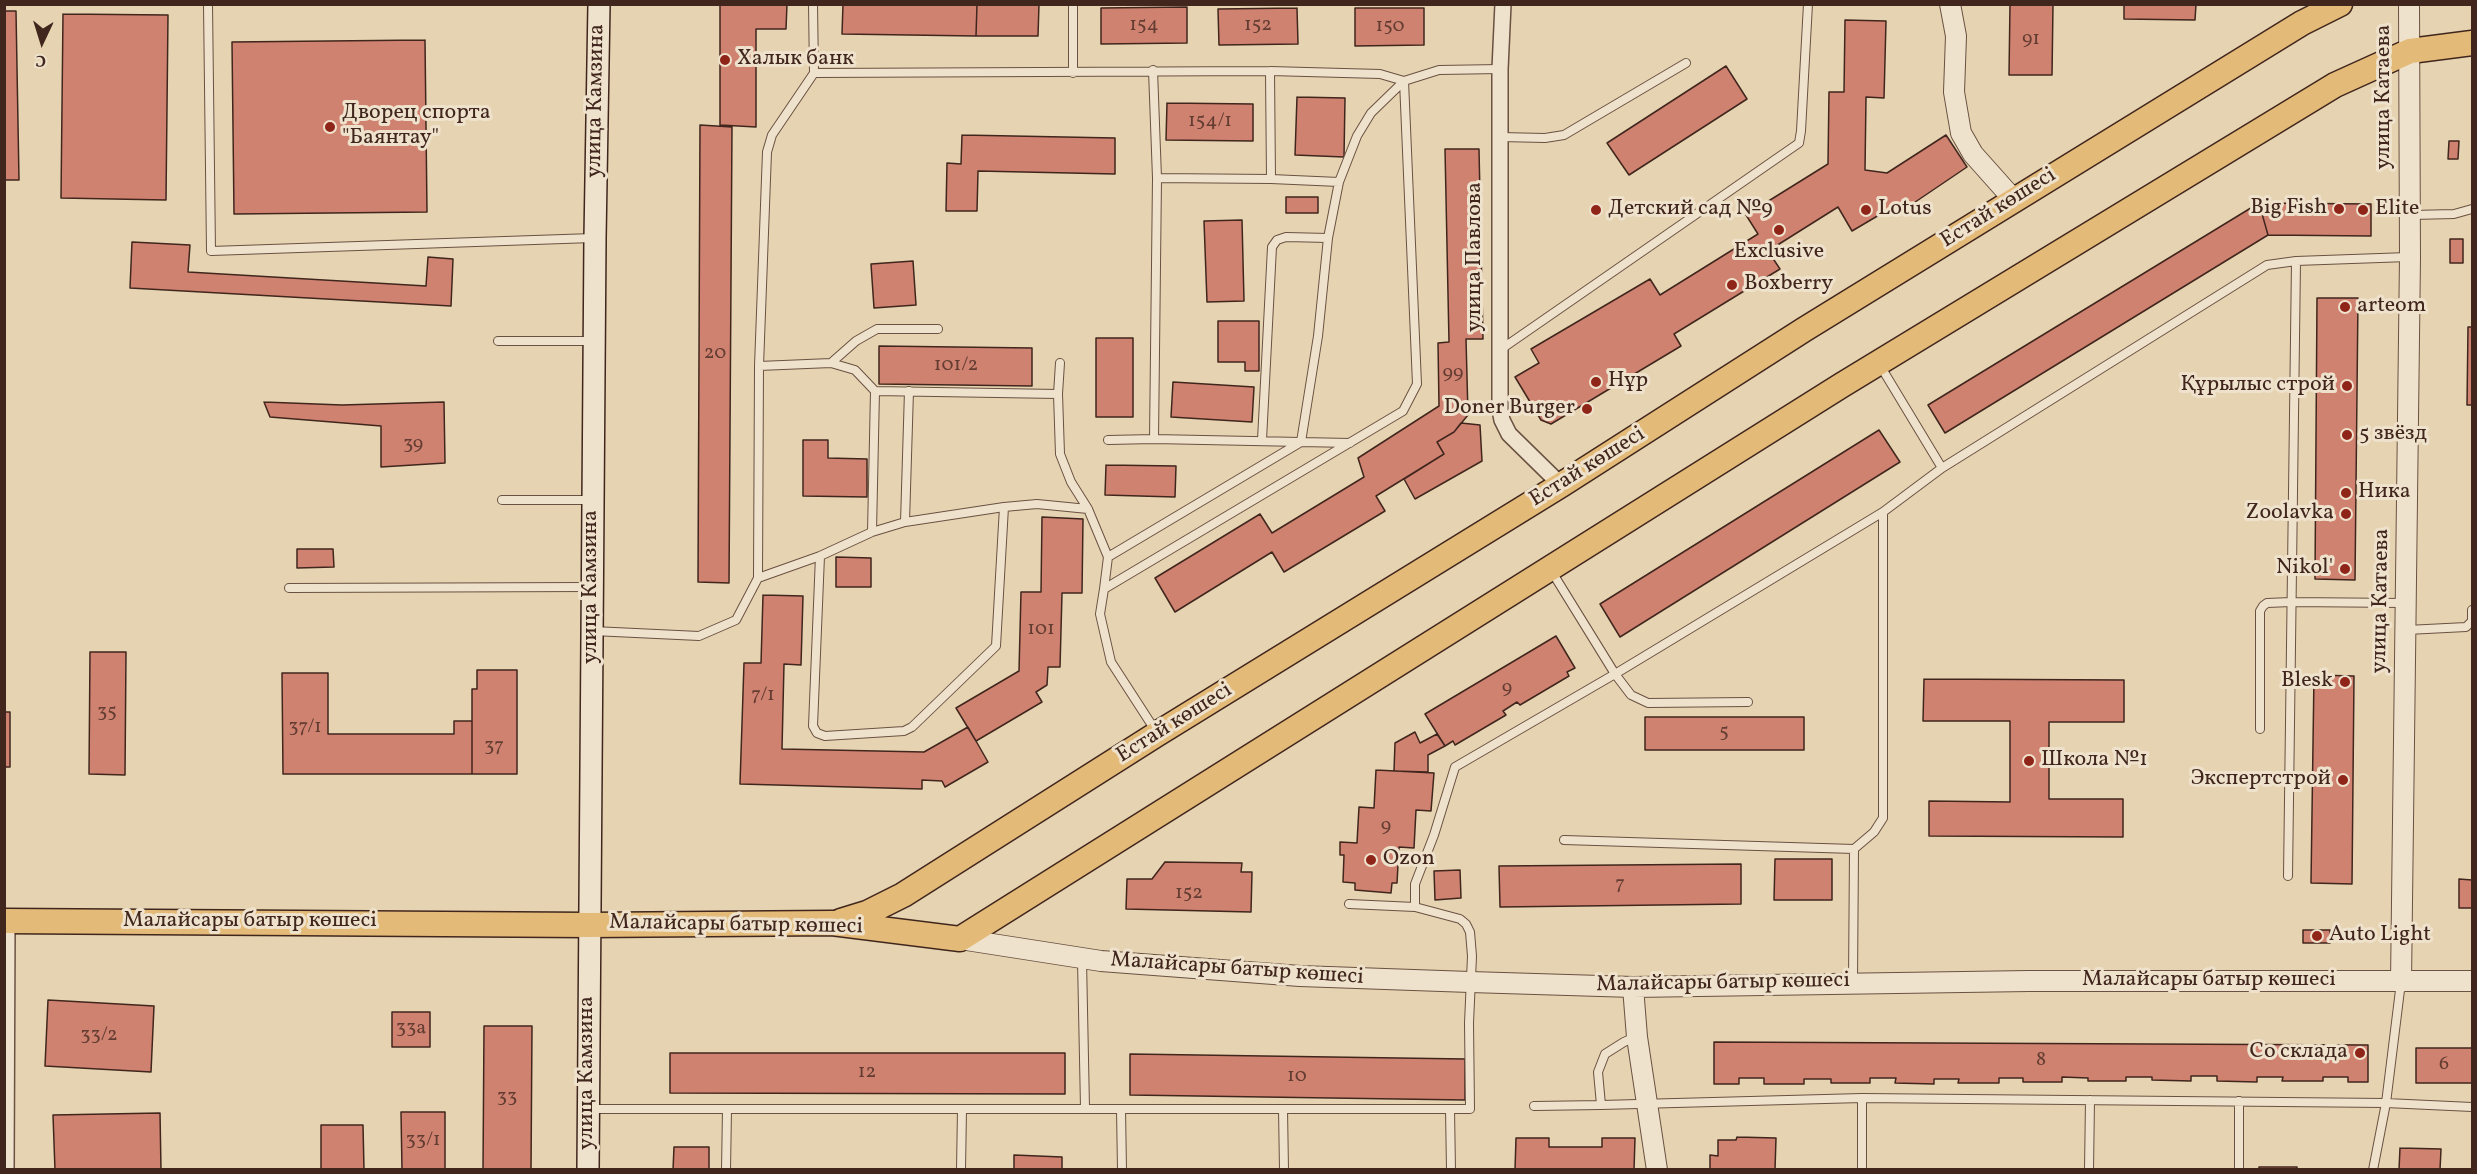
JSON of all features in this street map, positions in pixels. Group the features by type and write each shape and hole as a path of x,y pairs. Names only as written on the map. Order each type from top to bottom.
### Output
{"main road":[{"name":"улица Камзина","path":"588,1170 594,238 599,4"},
{"name":"Естай көшесі","path":"832,923 867,913 894,900 1157,734 1561,485 1805,328 2315,12 2340,4"},
{"path":"960,939 1878,363 2335,85 2410,51 2472,43"},
{"name":"Малайсары батыр көшесі","path":"6,921 589,925 832,923 960,939"}],"street":[{"name":"улица Павлова","path":"1503,4 1500,69 1502,420 1517,444 1561,485"},
{"path":"1950,4 1956,36 1954,92 1961,133 1973,154 2014,200"},
{"name":"улица Катаева","path":"2401,982 2410,257 2409,4"},
{"path":"6,921 6,1170"},
{"name":"Малайсары батыр көшесі","path":"960,939 1082,959 1300,976 1633,987 1853,982 2472,981"},
{"path":"1633,987 1637,1037 1657,1170"}],"lane":[{"path":"208,4 211,251 594,238"},
{"path":"592,631 699,636 736,620 758,578 759,366 767,152 772,135 814,73 813,4"},
{"path":"1073,4 1073,73"},
{"path":"1500,350 1798,143 1802,131 1808,4"},
{"path":"1500,137 1545,138 1564,135 1686,63"},
{"path":"1301,442 1318,336 1328,238 1340,182 1357,136 1371,113 1404,81 1438,70 1500,69"},
{"path":"1153,70 1157,178 1154,439"},
{"path":"814,73 1270,71 1380,74 1404,81"},
{"path":"1270,71 1271,178"},
{"path":"1104,589 1403,411 1417,384 1404,81"},
{"path":"1157,178 1271,178 1340,182"},
{"path":"2410,215 2454,214 2472,209"},
{"path":"1262,440 1272,247 1277,240 1286,237 1328,238"},
{"path":"1415,908 1415,884 1434,835 1455,767 1615,674 1883,512 1942,468 2266,265 2296,261 2410,257"},
{"path":"2288,876 2296,261"},
{"path":"831,363 856,341 877,329 938,329"},
{"path":"498,341 594,341"},
{"path":"759,366 831,363 855,370 875,391 1058,394"},
{"path":"1060,363 1058,394 1060,454 1071,482 1088,509 1108,557 1100,614 1111,662 1157,734"},
{"path":"1878,363 1942,468"},
{"path":"872,532 875,391"},
{"path":"905,522 909,392"},
{"path":"1108,440 1262,440 1350,443"},
{"path":"1108,557 1301,442"},
{"path":"502,500 592,500"},
{"path":"758,578 820,556 872,532 905,522 1037,504 1088,509"},
{"path":"820,556 813,726 817,733 825,736 904,731 912,727 996,646 1004,507"},
{"path":"1564,840 1854,849 1874,832 1882,819 1883,512"},
{"path":"1549,568 1615,674 1631,695 1647,703 1748,702"},
{"path":"289,588 592,586"},
{"path":"2260,729 2260,611 2267,603 2406,603"},
{"path":"2406,630 2466,627 2472,621 2472,610"},
{"path":"1853,982 1854,849"},
{"path":"588,1108 1470,1109 1472,946 1466,924 1460,919 1415,908 1349,904"},
{"path":"1082,959 1085,1108"},
{"path":"2373,1170 2386,1103 2401,982"},
{"path":"1600,1105 1598,1072 1605,1054 1637,1037"},
{"path":"1534,1106 1862,1098 2386,1103 2472,1107"},
{"path":"1862,1098 1862,1170"},
{"path":"2089,1170 2090,1100"},
{"path":"2239,1101 2240,1170"},
{"path":"961,1170 962,1108"},
{"path":"726,1170 727,1109"},
{"path":"1121,1109 1122,1170"},
{"path":"1283,1109 1284,1170"},
{"path":"1450,1109 1451,1170"}],"building":[{"path":"720,4 787,4 786,29 756,29 756,127 720,125"},
{"path":"843,4 977,4 976,36 842,34"},
{"path":"977,4 1039,4 1038,36 976,36"},
{"path":"2010,4 2053,4 2052,75 2009,75"},
{"path":"2124,4 2196,4 2195,20 2124,19"},
{"path":"1187,7 1187,43 1101,44 1101,8"},
{"path":"1297,8 1298,44 1219,45 1218,9"},
{"path":"1355,8 1424,8 1424,45 1355,46"},
{"path":"4,11 16,11 19,180 4,180"},
{"path":"63,14 168,15 166,200 61,198"},
{"path":"1845,20 1886,21 1884,98 1866,97 1865,170 1887,173 1946,135 1967,167 1896,215 1891,208 1852,231 1838,207 1768,251 1780,269 1674,334 1681,346 1551,424 1541,420 1515,377 1539,363 1531,349 1650,279 1660,295 1758,234 1746,215 1828,164 1829,92 1844,92"},
{"name":"Дворец спорта \"Баянтау\"","path":"425,40 427,212 234,214 232,42"},
{"path":"1726,66 1747,99 1629,175 1607,143"},
{"path":"1297,97 1345,98 1344,157 1295,155"},
{"path":"1167,103 1253,104 1253,141 1166,140"},
{"path":"700,125 732,127 729,583 698,582"},
{"path":"962,135 1115,138 1115,174 978,171 977,211 946,211 947,163 961,164"},
{"path":"2449,141 2459,141 2458,159 2448,159"},
{"path":"1445,149 1479,149 1483,339 1466,339 1468,415 1454,432 1437,442 1444,454 1376,496 1385,511 1284,572 1272,552 1175,612 1155,578 1260,514 1272,533 1364,477 1358,458 1439,406 1438,343 1449,342"},
{"path":"1286,197 1318,197 1318,213 1286,213"},
{"path":"2259,203 2268,235 1945,433 1928,405"},
{"path":"2259,203 2371,204 2371,236 2268,235"},
{"path":"1242,220 1244,301 1207,302 1204,221"},
{"path":"2450,239 2463,239 2463,263 2450,263"},
{"path":"132,242 190,245 188,272 426,286 428,257 453,259 451,306 130,288"},
{"path":"913,261 916,305 874,308 871,264"},
{"path":"2317,298 2358,298 2355,580 2315,579"},
{"path":"1218,321 1259,321 1259,371 1245,371 1245,362 1218,362"},
{"path":"2468,327 2472,327 2472,405 2467,405"},
{"path":"1096,338 1133,338 1133,417 1096,417"},
{"path":"879,346 1032,348 1032,386 879,384"},
{"path":"1173,382 1254,387 1252,422 1171,417"},
{"path":"264,402 342,405 444,402 445,463 381,467 381,426 270,417"},
{"path":"1461,423 1480,425 1482,461 1415,499 1404,479 1444,454 1437,442 1454,432"},
{"path":"1879,430 1900,462 1620,637 1600,604"},
{"path":"803,440 828,440 828,458 867,459 867,497 803,496"},
{"path":"1106,465 1176,466 1175,497 1105,495"},
{"path":"1042,517 1083,519 1082,593 1062,593 1060,667 1048,667 1047,685 1036,692 1042,702 976,741 956,708 1019,671 1021,592 1041,592"},
{"path":"297,549 333,549 334,567 297,568"},
{"path":"836,557 871,558 871,587 836,587"},
{"path":"763,595 803,596 801,665 784,664 782,749 924,752 968,727 988,762 945,787 942,781 922,780 922,789 740,784 744,663 761,663"},
{"path":"1556,636 1575,668 1567,672 1569,676 1520,705 1517,702 1503,711 1506,715 1455,745 1453,741 1445,746 1425,714"},
{"path":"90,652 126,652 125,775 89,774"},
{"path":"477,670 517,670 517,774 472,774 472,689 477,689"},
{"path":"282,673 328,673 328,734 454,734 454,721 472,721 472,774 283,774"},
{"path":"2314,675 2354,676 2352,884 2311,883"},
{"name":"Школа №1","path":"1924,679 2124,680 2124,722 2049,722 2049,799 2123,799 2123,837 1929,836 1929,801 2010,802 2010,721 1923,721"},
{"path":"4,712 10,712 10,767 4,767"},
{"path":"1645,717 1804,717 1804,750 1645,750"},
{"path":"1415,732 1420,743 1437,734 1445,746 1428,755 1428,772 1394,771 1395,743"},
{"path":"1376,770 1434,773 1431,811 1416,810 1414,848 1399,847 1397,883 1392,883 1391,893 1355,890 1355,883 1343,882 1344,855 1340,855 1340,842 1357,843 1359,807 1374,808"},
{"path":"1775,859 1832,859 1832,900 1774,900"},
{"path":"1165,862 1242,863 1241,872 1252,872 1251,912 1126,909 1127,879 1152,879"},
{"path":"1741,864 1741,904 1500,907 1499,866"},
{"path":"1460,870 1461,898 1435,900 1434,871"},
{"path":"2459,879 2472,880 2472,908 2459,908"},
{"path":"2303,930 2330,930 2330,943 2303,943"},
{"path":"48,1000 154,1006 151,1072 45,1066"},
{"path":"392,1012 430,1012 430,1047 392,1047"},
{"path":"484,1026 532,1026 531,1170 483,1170"},
{"path":"1714,1042 2368,1045 2368,1082 2348,1082 2348,1077 2323,1077 2323,1081 2282,1081 2283,1077 2257,1077 2257,1082 2217,1081 2217,1076 2191,1076 2191,1081 2126,1077 2126,1081 2088,1081 2088,1078 2062,1077 2062,1082 2023,1082 2023,1078 1999,1078 1999,1083 1958,1083 1959,1079 1934,1079 1934,1084 1895,1083 1896,1078 1870,1078 1870,1083 1831,1083 1831,1079 1804,1079 1804,1084 1764,1084 1764,1078 1739,1078 1739,1084 1714,1084"},
{"path":"2416,1048 2472,1048 2472,1083 2416,1083"},
{"path":"670,1053 1065,1053 1065,1094 670,1093"},
{"path":"1130,1054 1465,1059 1465,1100 1130,1095"},
{"path":"401,1112 445,1112 445,1170 402,1170"},
{"path":"160,1113 161,1170 55,1170 53,1115"},
{"path":"321,1125 363,1125 364,1170 321,1170"},
{"path":"1737,1137 1776,1138 1775,1170 1710,1170 1710,1155 1718,1156 1718,1140 1736,1140"},
{"path":"1516,1138 1549,1138 1549,1147 1602,1147 1602,1138 1635,1138 1634,1170 1515,1170"},
{"path":"674,1147 709,1147 709,1170 673,1170"},
{"path":"2400,1148 2441,1149 2440,1170 2399,1170"},
{"path":"1014,1155 1062,1157 1062,1170 1014,1170"},
{"path":"2259,1167 2297,1167 2297,1170 2259,1170"}],"place":[{"name":"Халык банк","path":"725,60"},
{"name":"Дворец спорта \"Баянтау\"","path":"330,127"},
{"name":"Big Fish","path":"2339,209"},
{"name":"Детский сад №9","path":"1596,210"},
{"name":"Lotus","path":"1866,210"},
{"name":"Elite","path":"2363,210"},
{"name":"Exclusive","path":"1779,230"},
{"name":"Boxberry","path":"1732,285"},
{"name":"arteom","path":"2345,307"},
{"name":"Нұр","path":"1596,382"},
{"name":"Құрылыс строй","path":"2347,386"},
{"name":"Doner Burger","path":"1587,409"},
{"name":"5 звёзд","path":"2347,435"},
{"name":"Ника","path":"2346,493"},
{"name":"Zoolavka","path":"2346,514"},
{"name":"Nikol'","path":"2345,569"},
{"name":"Blesk","path":"2345,682"},
{"name":"Школа №1","path":"2029,761"},
{"name":"Экспертстрой","path":"2343,780"},
{"name":"Ozon","path":"1371,860"},
{"name":"Auto Light","path":"2317,936"},
{"name":"Со склада","path":"2360,1053"}]}
